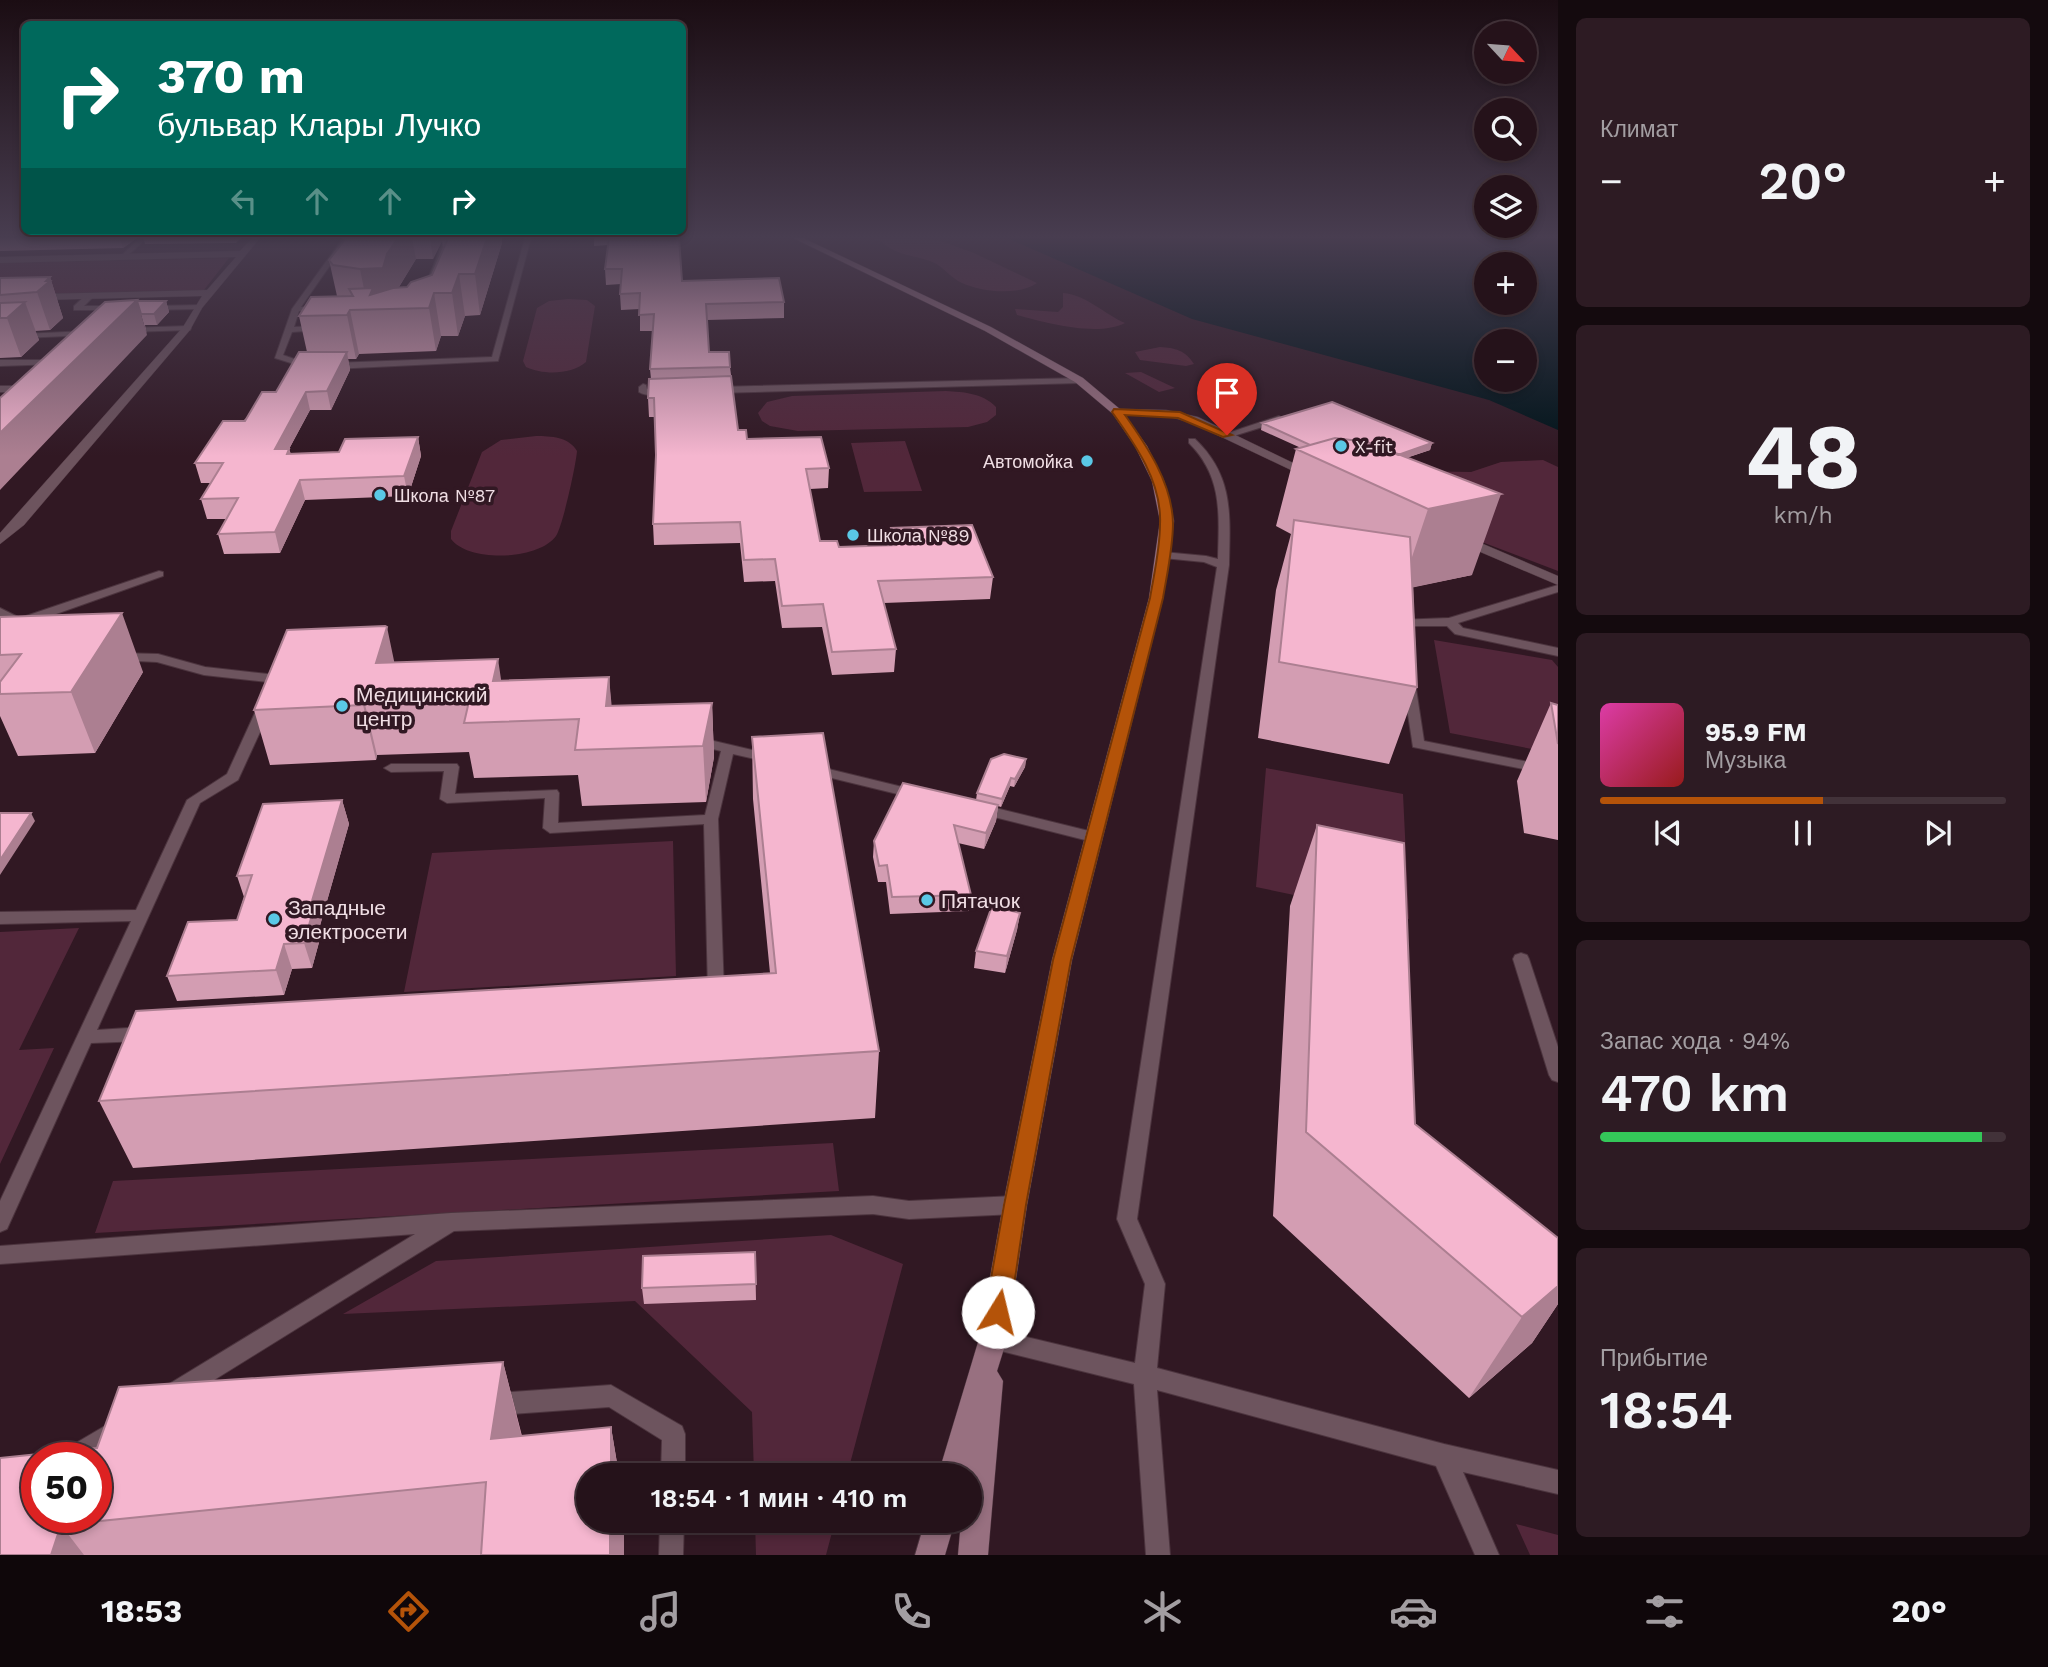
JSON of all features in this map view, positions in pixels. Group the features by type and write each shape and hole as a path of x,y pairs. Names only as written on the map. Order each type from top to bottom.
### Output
{"main road":[{"path":"948,311 1079,380 1117,412 1141,446 1158,481 1167,521 1156,598 1062,960 1015,1205 993,1339 973,1555"},
{"path":"957,1463 993,1339"},
{"path":"930,1555 936,1533"}],"street":[{"path":"0,540 19,522 187,328 196,311"},
{"path":"1117,412 1180,415 1327,483"},
{"path":"1448,533 1558,581"}],"lane":[{"path":"295,311 278,356 311,366 495,359 508,311"},
{"path":"123,330 187,328"},
{"path":"289,330 330,328"},
{"path":"0,337 97,332 82,342"},
{"path":"0,363 63,361 54,370"},
{"path":"711,390 1079,380"},
{"path":"643,387 643,391 684,390"},
{"path":"0,389 36,388 29,396"},
{"path":"1227,435 1289,416"},
{"path":"1158,1555 1145,1377 1155,1284 1127,1219 1223,565 1225,502 1218,477 1205,452 1192,441"},
{"path":"1163,555 1206,559 1223,565"},
{"path":"0,612 24,626 159,574"},
{"path":"1403,636 1401,623 1450,622 1558,589"},
{"path":"1450,622 1460,631 1558,652"},
{"path":"0,1223 194,800 233,777 283,678 204,671 158,658 103,656"},
{"path":"1406,663 1418,744 1558,772"},
{"path":"687,739 778,761"},
{"path":"703,1000 717,999 711,819 728,748"},
{"path":"802,766 934,798"},
{"path":"391,768 452,767 447,799 552,793 550,828 711,819"},
{"path":"961,805 1093,837"},
{"path":"0,918 141,915"},
{"path":"1521,959 1558,1075"},
{"path":"85,1037 156,1033"},
{"path":"0,1255 451,1222 873,1205 909,1210 1015,1205"},
{"path":"159,1404 451,1222"},
{"path":"993,1339 1444,1456 1558,1482"},
{"path":"473,1406 611,1396 674,1434 673,1463"},
{"path":"97,1442 112,1432 136,1424"},
{"path":"1444,1456 1487,1555"},
{"path":"671,1555 672,1533"}],"shaded area":[{"path":"536,311 594,311 586,362 573,369 557,372 526,367 523,361"},
{"path":"1016,311 1103,311 1125,323 1114,327 1087,329 1017,315"},
{"path":"1173,311 1474,311 1474,315 1537,315 1537,311 1558,311 1558,430 1489,400 1192,319"},
{"path":"1160,347 1179,351 1194,364 1186,366 1140,360 1135,352"},
{"path":"1141,372 1175,388 1159,392 1125,373"},
{"path":"946,391 979,396 996,407 996,415 987,422 968,427 798,431 770,426 762,421 758,413 767,402 792,396"},
{"path":"536,436 564,440 577,451 572,481 556,536 535,550 504,556 473,552 460,547 451,539 451,531 482,452 501,440"},
{"path":"905,441 922,491 864,492 851,443"},
{"path":"1543,460 1558,467 1558,571 1437,525 1415,471 1471,472 1501,462"},
{"path":"1434,640 1552,660 1558,667 1558,754 1450,733"},
{"path":"1266,768 1403,794 1409,919 1256,887"},
{"path":"673,841 676,976 404,992 432,853"},
{"path":"79,928 19,1050 54,1048 0,1164 0,932"},
{"path":"833,1143 839,1191 95,1233 113,1181"},
{"path":"831,1235 903,1264 850,1463 754,1463 752,1412 635,1301 343,1314 436,1261"},
{"path":"1516,1524 1558,1535 1558,1555 1530,1555"},
{"path":"755,1533 832,1533 826,1555 756,1555"}],"building":[{"path":"0,311 15,311 7,318 0,318"},
{"path":"96,311 126,311 0,433 0,398"},
{"path":"140,311 157,311 154,314 141,314"},
{"path":"302,311 350,311 347,315 299,316"},
{"path":"639,311 706,311 709,352 729,352 730,367 650,369 654,314 639,315"},
{"path":"299,352 347,352 327,391 306,392 275,449 289,449 287,454 339,452 345,439 418,437 404,476 300,480 275,532 218,534 238,498 201,499 223,463 195,463 223,421 245,421 262,392 276,392"},
{"path":"731,376 738,430 746,430 747,439 821,437 829,468 806,469 820,541 837,541 839,547 896,545 891,528 972,525 993,577 878,581 896,649 832,652 823,604 782,606 775,559 744,560 740,522 653,524 656,455 654,398 648,398 649,379"},
{"path":"1332,402 1432,443 1398,455 1367,442 1335,438 1310,445 1262,423"},
{"path":"1335,438 1367,442 1501,494 1428,509 1296,449"},
{"path":"1294,520 1410,537 1417,687 1279,662"},
{"path":"122,613 71,692 0,694 0,682 21,654 0,655 0,617"},
{"path":"387,627 376,663 498,659 493,681 609,677 606,706 712,703 703,746 575,750 579,719 464,723 470,697 364,700 363,705 254,710 287,630"},
{"path":"1551,703 1558,705 1558,744"},
{"path":"823,733 879,1051 99,1101 136,1011 776,973 752,737"},
{"path":"1004,754 1026,759 1015,779 1011,778 1002,799 977,793 991,759"},
{"path":"903,783 998,805 986,833 954,825 971,895 892,897 887,865 879,866 874,841"},
{"path":"342,800 309,911 313,911 304,943 284,944 276,970 167,976 188,922 237,920 252,875 237,876 263,804"},
{"path":"0,813 31,813 0,860"},
{"path":"1317,825 1404,843 1415,1124 1558,1238 1558,1286 1522,1317 1306,1132"},
{"path":"992,906 1020,913 1007,956 976,951"},
{"path":"755,1252 756,1284 642,1288 643,1256"},
{"path":"503,1362 491,1439 611,1427 611,1463 576,1463 576,1533 610,1533 610,1555 481,1555 486,1482 112,1520 112,1442 99,1442 119,1387"},
{"path":"21,1456 21,1533 58,1533 51,1555 0,1555 0,1458"}],"place":[{"name":"X-fit","path":"1341,446"},
{"name":"Автомойка","path":"1087,461"},
{"name":"Школа №87","path":"380,495"},
{"name":"Школа №89","path":"853,535"},
{"name":"Медицинский центр","path":"342,706"},
{"name":"Пятачок","path":"927,900"},
{"name":"Западные электросети","path":"274,919"}],"route":[{"path":"998,1312 1015,1205 1062,960 1156,598 1163,555 1167,521 1158,481 1141,446 1117,412 1180,415 1227,435"}]}
